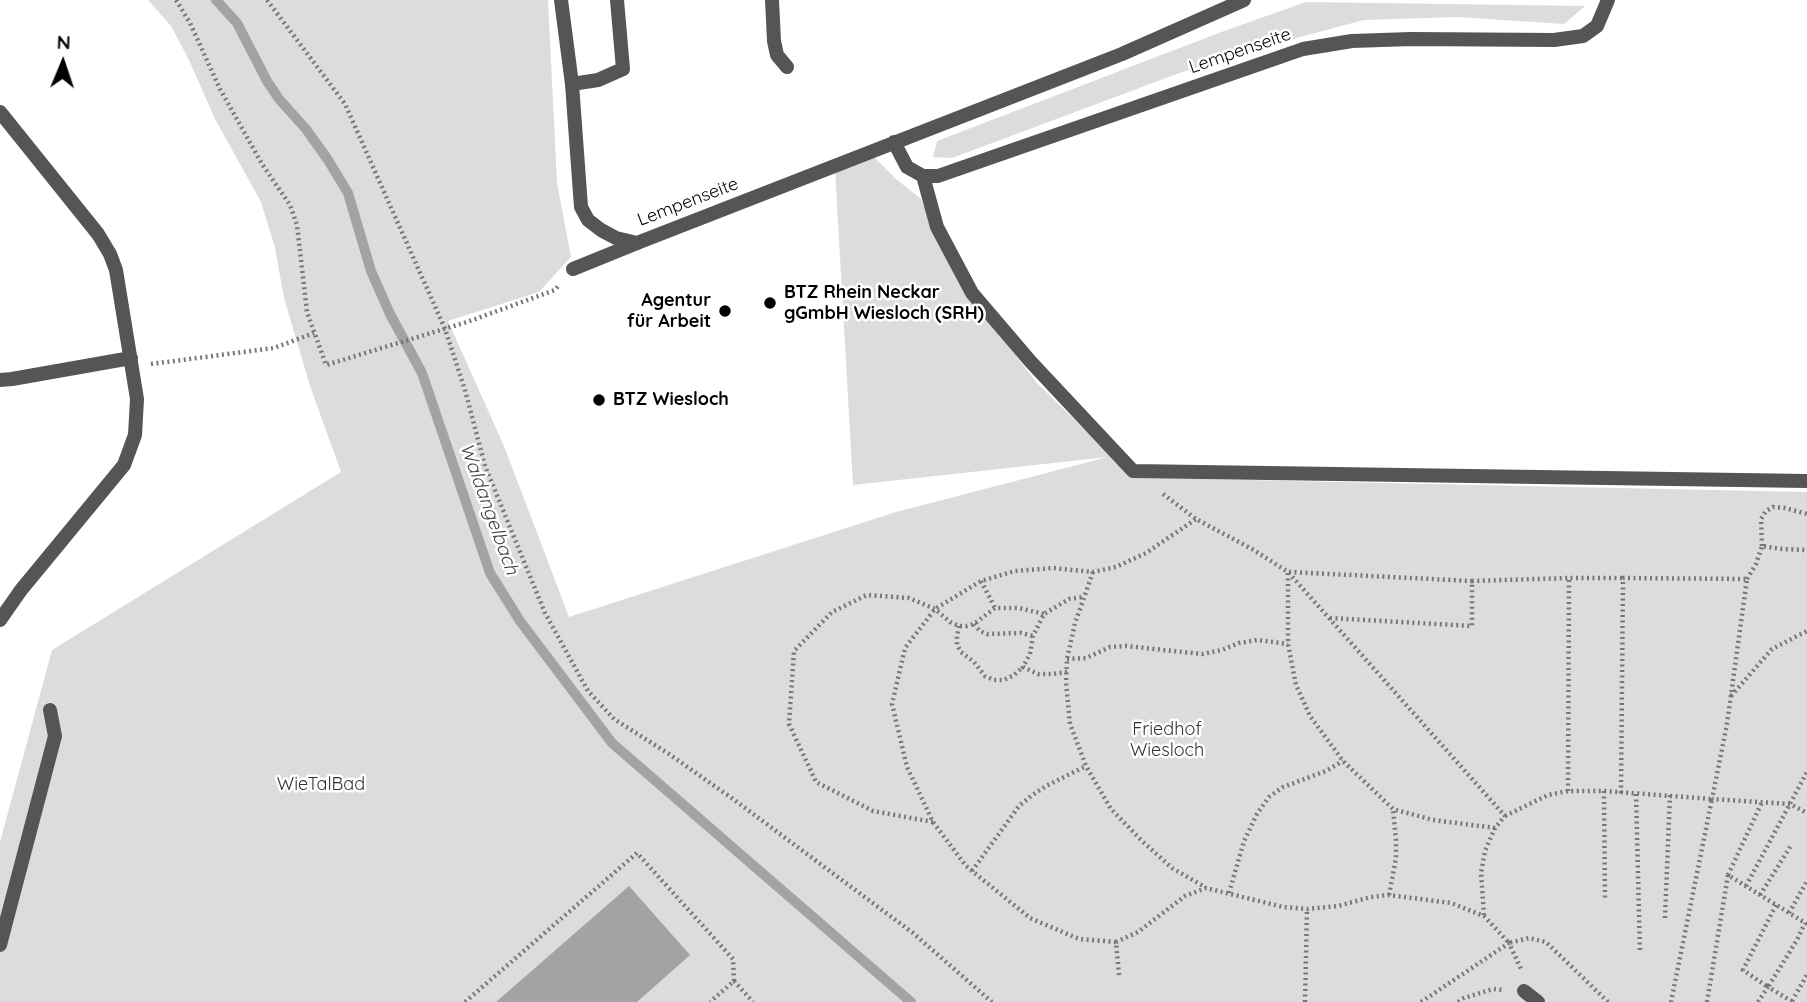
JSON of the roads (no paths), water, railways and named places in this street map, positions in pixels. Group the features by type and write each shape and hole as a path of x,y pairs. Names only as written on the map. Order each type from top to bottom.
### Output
{"street":[{"name":"Lempenseite","path":"561,0 572,84 580,207 588,220 601,230 616,238 637,243 1122,54 1244,0"},
{"path":"572,84 598,80 623,68 617,0"},
{"path":"772,0 777,55 787,67"},
{"name":"Lempenseite","path":"923,176 938,176 951,172 1303,49 1352,41 1554,40 1583,36 1597,26 1608,0"},
{"path":"0,112 98,234 110,254 116,270 137,400 135,435 124,465 21,590 0,620"},
{"path":"894,142 907,167 923,176 937,227 972,293 1030,361 1133,471 1807,481"},
{"path":"573,269 637,243"},
{"path":"0,380 131,362"},
{"path":"0,945 55,736 50,710"},
{"path":"1524,991 1538,1002"}],"waterway":[{"name":"Waldangelbach","path":"216,0 237,23 267,81 306,129 348,193 371,271 390,314 422,373 490,573 520,621 612,743 911,1002"}],"place":[{"name":"BTZ Rhein Neckar gGmbH Wiesloch (SRH)","path":"770,303"},
{"name":"Agentur für Arbeit","path":"725,311"},
{"name":"BTZ Wiesloch","path":"599,400"}],"park label":[{"name":"Friedhof Wiesloch","path":"1167,740"},
{"name":"WieTalBad","path":"321,785"}]}
